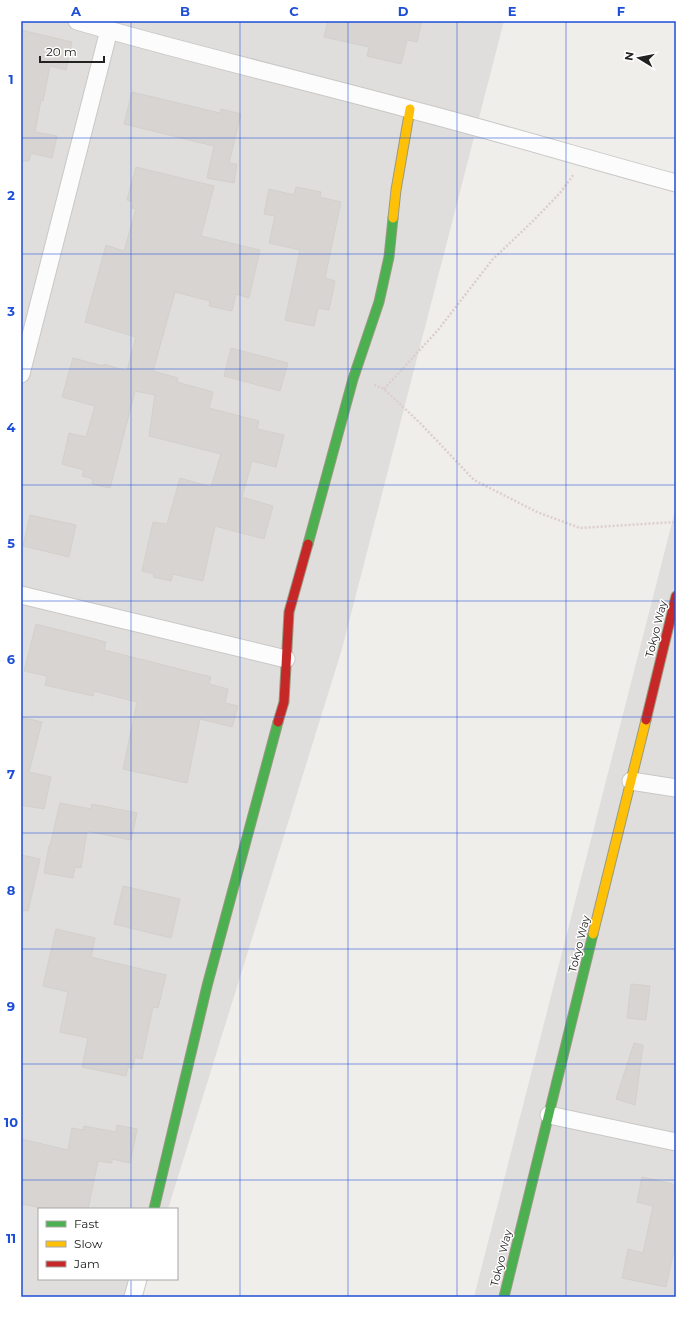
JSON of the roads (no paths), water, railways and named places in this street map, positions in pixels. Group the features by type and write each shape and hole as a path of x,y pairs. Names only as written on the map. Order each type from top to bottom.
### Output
{"street":[{"path":"77,21 410,109 585,159 676,183"},
{"path":"21,374 109,30"},
{"path":"154,1208 206,986 284,702 289,612 353,379 379,302 389,257 396,190 410,109"},
{"path":"21,595 286,659"},
{"name":"Tokyo Way","path":"504,1297 676,596"},
{"path":"631,781 676,788"},
{"path":"549,1115 676,1142"},
{"path":"133,1297 138,1280"}]}
